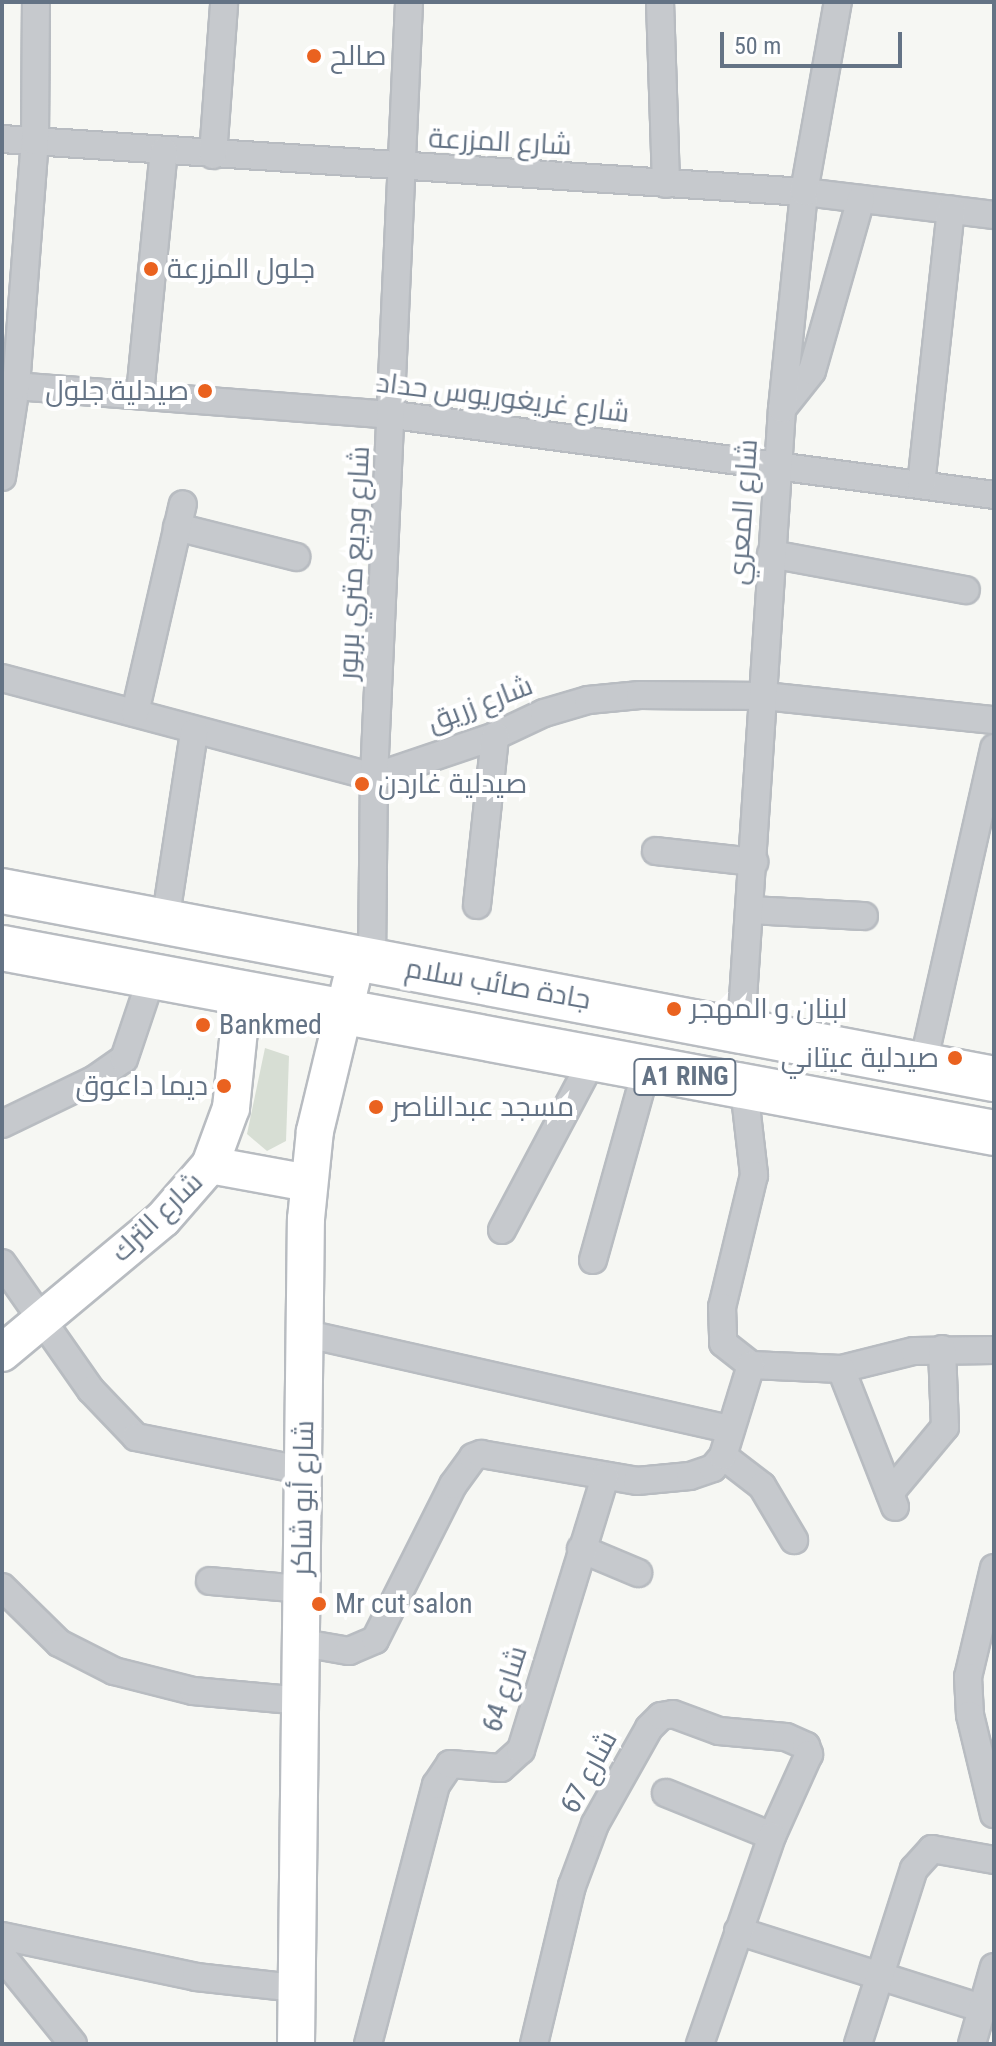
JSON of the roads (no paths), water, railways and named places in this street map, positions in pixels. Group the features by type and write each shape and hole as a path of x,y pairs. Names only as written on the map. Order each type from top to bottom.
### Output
{"highway":[{"name":"جادة صائب سلام","path":"2,891 994,1079"},
{"name":"جادة صائب سلام","path":"2,948 994,1133"}],"street":[{"path":"2,477 15,233 35,141 36,2"},
{"name":"شارع وديع متري بربور","path":"365,960 394,415 400,168 409,2"},
{"path":"660,2 666,184"},
{"name":"شارع المعري","path":"741,1029 782,409 804,192 838,2"},
{"path":"213,155 224,5"},
{"name":"شارع المزرعة","path":"2,139 400,168 804,192 994,215"},
{"path":"140,394 164,151"},
{"path":"782,409 812,371 861,199"},
{"path":"921,485 951,210"},
{"name":"شارع غريغوريوس حداد","path":"9,386 394,415 994,495"},
{"path":"135,713 180,515 296,557"},
{"path":"771,554 966,590"},
{"path":"2,678 194,732 374,777"},
{"name":"شارع زريق","path":"374,777 495,736 544,713 588,700 640,695 764,696 994,720"},
{"path":"165,922 194,732"},
{"path":"477,905 495,736"},
{"path":"923,1064 994,748"},
{"path":"656,851 754,862"},
{"path":"749,910 864,916"},
{"name":"شارع أبو شاكر","path":"296,2044 303,1701 301,1470 307,1334 308,1183 345,1012 365,960"},
{"path":"2,1124 95,1079 124,1059 152,976"},
{"name":"شارع الترك","path":"2,1353 163,1219 210,1165 224,1138 231,1108 243,991"},
{"path":"502,1230 593,1059"},
{"path":"593,1260 646,1070"},
{"path":"744,1088 754,1175 720,1330 723,1343 751,1365 841,1369 891,1354 942,1349 994,1350"},
{"path":"210,1165 308,1183"},
{"path":"2,1263 44,1317 91,1390 136,1437 301,1470"},
{"path":"307,1334 730,1429"},
{"path":"841,1369 893,1501 945,1427 942,1349"},
{"path":"303,1643 349,1651 375,1640 453,1485 473,1457 481,1454 605,1477 669,1480 713,1468 723,1456 751,1365"},
{"path":"723,1456 762,1486 794,1540"},
{"name":"شارع 64","path":"368,2044 436,1785 450,1764 501,1768 521,1750 605,1477"},
{"path":"581,1549 638,1573"},
{"path":"994,1568 970,1653 970,1715 994,1814"},
{"path":"210,1581 302,1589"},
{"path":"2,1587 59,1643 114,1671 193,1691 303,1701"},
{"name":"شارع 67","path":"534,2044 572,1886 609,1792 649,1728 673,1714 719,1731 797,1741 809,1754 772,1836"},
{"path":"666,1793 772,1836 700,2044"},
{"path":"858,2044 914,1869 925,1854 940,1848 994,1860"},
{"path":"738,1931 879,1973 984,2009"},
{"path":"2,1936 196,1977 296,1988"},
{"path":"2,1956 73,2044"},
{"path":"972,2044 994,1967"}],"place":[{"name":"صالح","path":"314,56"},
{"name":"جلول المزرعة","path":"151,269"},
{"name":"صيدلية جلول","path":"205,391"},
{"name":"صيدلية غاردن","path":"362,784"},
{"name":"لبنان و المهجر","path":"674,1009"},
{"name":"Bankmed","path":"203,1025"},
{"name":"صيدلية عيتاني","path":"955,1058"},
{"name":"ديما داعوق","path":"224,1086"},
{"name":"مسجد عبدالناصر","path":"376,1107"},
{"name":"Mr cut salon","path":"319,1604"}]}
